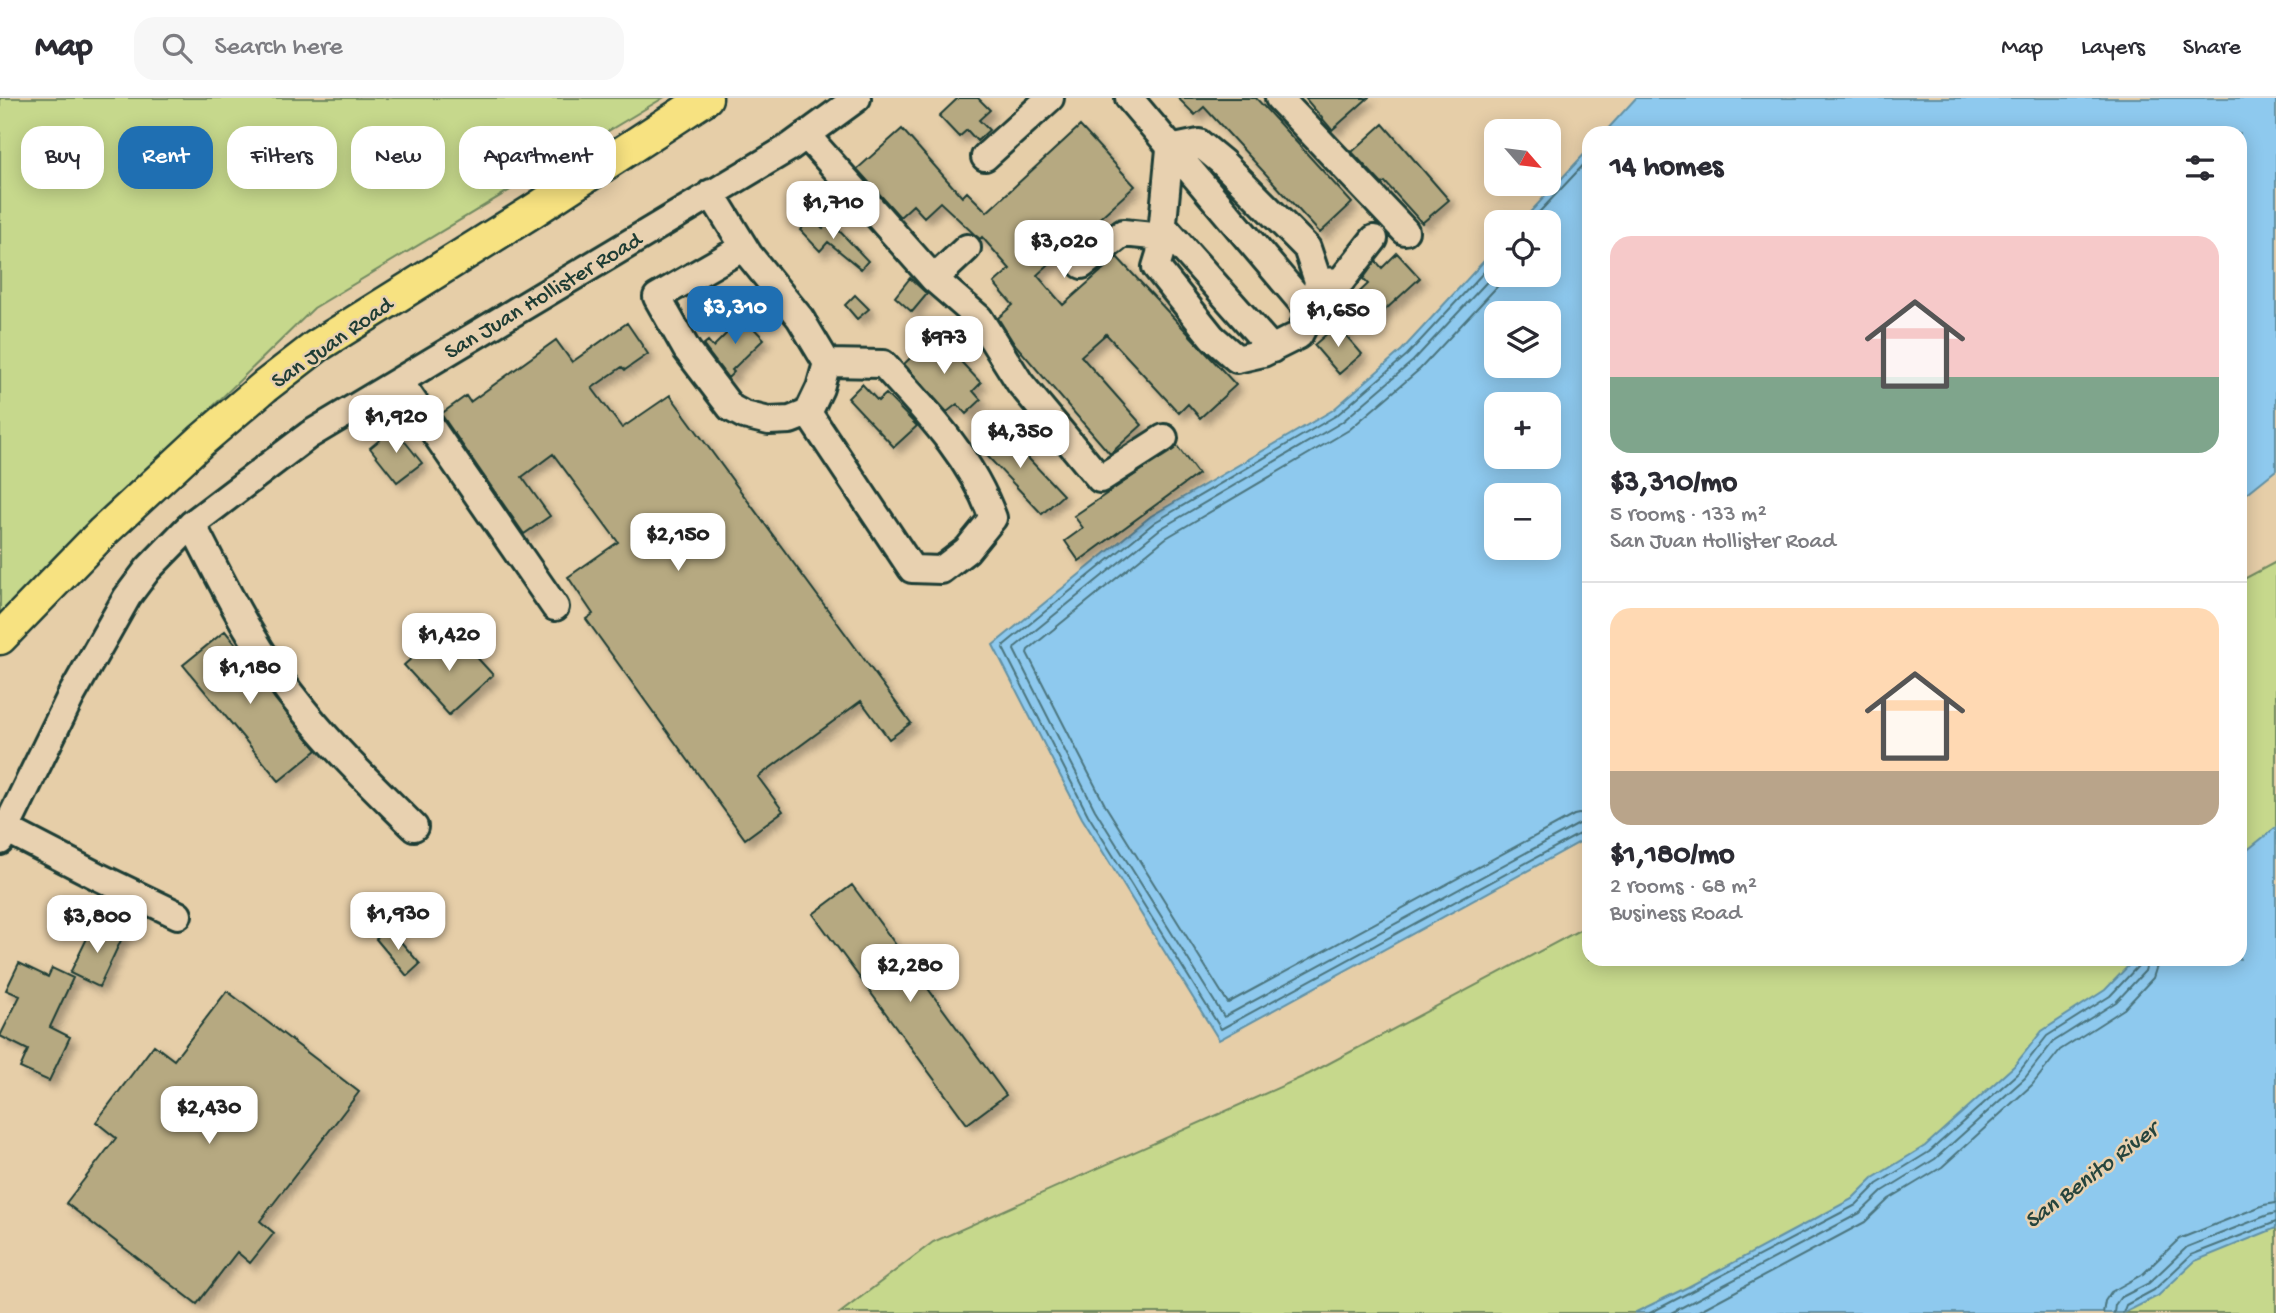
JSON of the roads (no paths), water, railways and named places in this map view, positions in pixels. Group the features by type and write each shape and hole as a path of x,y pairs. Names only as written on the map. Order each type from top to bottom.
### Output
{"main road":[{"name":"San Juan Road","path":"0,638 103,532 202,440 296,362 371,311 533,211 706,98"}],"street":[{"name":"San Juan Hollister Road","path":"3,835 71,696 127,597 148,569 192,524 309,435 806,135 857,98"},
{"path":"985,157 1050,98"},
{"path":"1129,98 1311,313"},
{"path":"1279,98 1405,231"},
{"path":"806,135 934,279 979,318 1020,383 1100,479 1164,438"},
{"path":"1199,143 1222,162 1307,248 1318,282 1314,306 1299,335 1272,349 1237,359 1212,337 1156,267 1163,231 1170,149 1199,143"},
{"path":"711,193 744,247 800,318 827,363 820,388 808,413 790,420 769,421 744,415 731,408 687,350 657,297 744,247"},
{"path":"1082,265 1123,233 1163,231"},
{"path":"1163,231 1272,349"},
{"path":"1318,282 1340,281 1374,239"},
{"path":"934,279 967,248"},
{"path":"808,413 912,569 941,570 967,550 993,518 985,495 948,437 883,364 827,363"},
{"path":"399,381 555,607"},
{"path":"192,524 238,615 277,675 330,741 414,827"},
{"path":"3,835 178,915"}],"water":[{"path":"1636,98 2276,98 2276,470 2247,493 2247,126 1610,126"},
{"path":"1582,157 1582,841 1219,1040 1082,818 993,645 1151,516 1333,410 1402,350 1484,261 1484,287 1561,287 1561,210 1532,210 1545,196 1561,196 1561,179"},
{"name":"San Benito River","path":"2276,827 2276,1228 2195,1261 2158,1296 2124,1313 1634,1313 1852,1199 1873,1178 1925,1146 2014,1066 2042,1031 2105,990 2128,966 2247,966 2247,850"}]}
